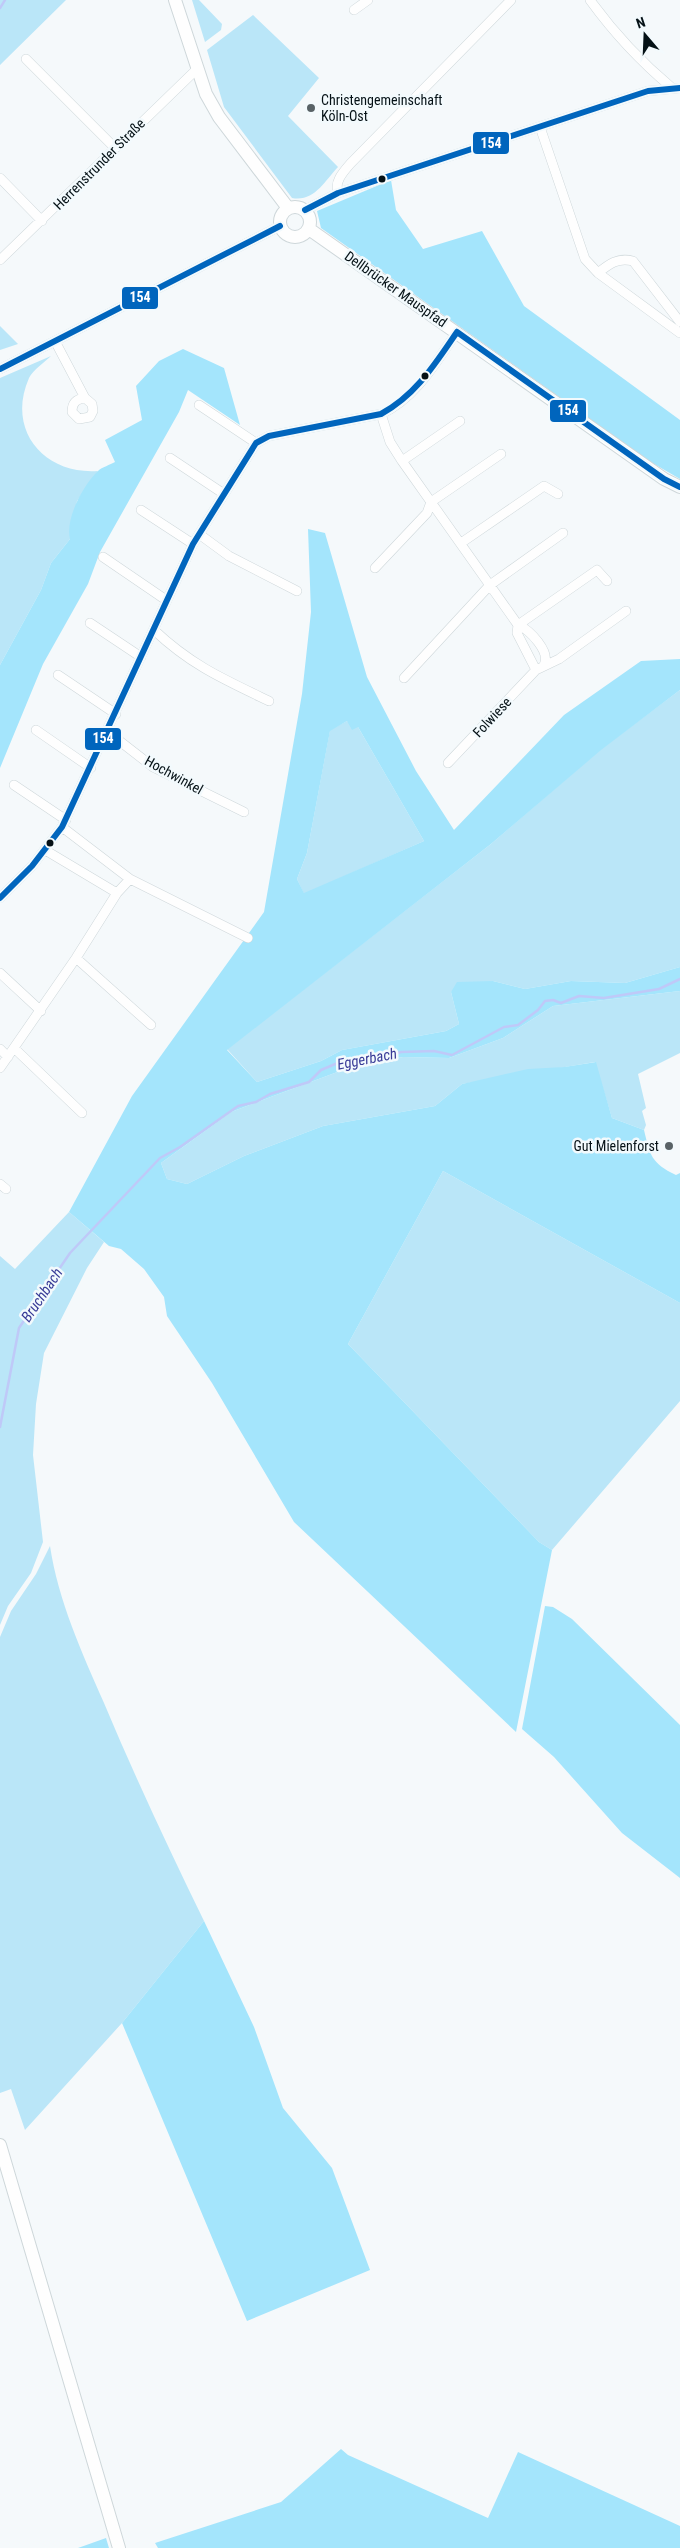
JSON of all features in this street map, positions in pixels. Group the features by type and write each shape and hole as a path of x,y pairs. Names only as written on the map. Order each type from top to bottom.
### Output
{"main road":[{"path":"175,0 206,94 219,117 288,208"},
{"path":"297,207 305,210 310,219 309,229 301,236 286,235 280,226 281,216 288,208 297,207"},
{"name":"Dellbrücker Mauspfad","path":"309,229 664,479 680,487"},
{"path":"0,2144 119,2548"}],"street":[{"path":"354,10 368,0"},
{"path":"338,193 340,177 350,164 511,0"},
{"path":"590,0 616,35 676,88"},
{"path":"26,59 114,148"},
{"name":"Herrenstrunder Straße","path":"0,260 198,68"},
{"path":"305,210 338,193 648,91 676,88"},
{"path":"540,127 585,259 598,273 680,333"},
{"path":"0,178 42,221"},
{"path":"0,369 56,343 280,226"},
{"path":"598,273 609,264 623,259 633,261 680,322"},
{"path":"0,898 45,850 64,823 108,732 166,600 193,544 256,443 269,436 381,414 394,408 411,395 457,332"},
{"path":"56,343 85,398"},
{"path":"199,404 256,443"},
{"path":"381,414 390,442 402,461 518,625 524,628 545,652 546,660 540,668 517,634 518,625 597,570 607,581"},
{"path":"402,461 460,421"},
{"path":"375,568 426,512 431,502 501,454"},
{"path":"170,458 224,494"},
{"path":"461,543 544,486 558,494"},
{"path":"141,510 193,544"},
{"path":"404,678 490,584 563,533"},
{"path":"199,534 229,556 297,591"},
{"path":"103,557 166,600"},
{"name":"Folwiese","path":"448,763 540,668 559,659 626,611"},
{"path":"90,623 141,657"},
{"path":"154,630 176,651 204,670 269,701"},
{"path":"58,675 116,714"},
{"path":"36,730 91,768"},
{"name":"Hochwinkel","path":"108,732 153,767 244,812"},
{"path":"14,785 64,823 130,879 248,938"},
{"path":"45,850 117,893"},
{"path":"0,1068 41,1011 117,893 130,879"},
{"path":"76,958 151,1025"},
{"path":"0,973 41,1011"},
{"path":"14,1048 82,1112"},
{"path":"0,1049 8,1057"}],"shaded area":[{"path":"0,0 66,0 0,65"},
{"path":"192,0 199,0 222,24 221,30 205,42"},
{"path":"253,15 319,78 288,116 338,167 318,190 306,197 292,198 224,107 207,50"},
{"path":"391,180 396,210 423,249 482,231 524,306 680,420 680,479 649,461 321,228 317,211"},
{"path":"0,326 18,344 0,350"},
{"path":"183,349 224,368 240,425 188,390 179,412 100,552 88,584 43,664 0,768 0,665 41,590 51,563 70,539 70,522 81,493 98,471 115,462 105,440 142,420 136,386 159,361"},
{"path":"51,356 29,378 23,397 22,415 26,431 35,446 46,457 61,465 79,470 98,471 77,501 70,539 51,563 41,590 0,665 0,378"},
{"path":"308,529 325,533 367,677 416,771 454,830 564,715 641,661 680,659 680,690 601,750 491,844 227,1050 257,1082 321,1061 342,1050 446,1031 459,1024 451,992 457,982 493,981 525,989 571,981 625,983 680,967 680,991 553,1006 503,1038 449,1058 403,1057 356,1065 231,1112 161,1163 167,1179 187,1184 244,1156 323,1126 435,1106 462,1084 528,1069 564,1067 596,1062 612,1118 644,1130 650,1152 656,1162 676,1175 680,1173 680,1303 443,1171 348,1344 539,1542 552,1550 516,1732 294,1522 212,1383 167,1316 164,1297 144,1269 121,1249 109,1246 69,1212 132,1096 264,912 302,694 311,612","holes":["347,721 352,730 358,727 424,841 304,893 297,879 307,853 330,731"]},
{"path":"680,690 680,967 625,983 571,981 525,989 493,981 451,992 459,1024 446,1031 342,1050 321,1061 257,1082 227,1049 491,844 601,749"},
{"path":"347,721 358,727 424,841 304,894 297,879 307,853 330,730"},
{"path":"680,991 680,1053 638,1074 646,1108 642,1111 646,1125 644,1130 612,1118 595,1062 462,1084 435,1106 323,1126 244,1156 187,1184 167,1179 161,1163 231,1112 356,1065 403,1057 449,1058 503,1038 553,1006"},
{"path":"443,1171 680,1303 680,1401 552,1550 539,1542 348,1344"},
{"path":"69,1212 104,1242 87,1268 44,1353 36,1404 33,1455 43,1542 31,1573 8,1606 0,1625 0,1256 15,1269"},
{"path":"50,1546 59,1586 79,1646 140,1786 204,1921 122,2023 25,2130 11,2089 0,2093 0,1637 11,1611 36,1574"},
{"path":"545,1606 553,1607 572,1619 680,1725 680,1878 622,1833 554,1757 522,1729"},
{"path":"204,1921 254,2027 283,2108 332,2168 370,2270 247,2321 122,2023"},
{"path":"341,2449 348,2455 488,2518 518,2452 680,2526 680,2548 158,2548 155,2543 281,2502"},
{"path":"106,2538 109,2548 78,2548"}],"waterway":[{"path":"0,8 5,0"},
{"name":"Eggerbach","path":"0,1427 19,1328 70,1253 160,1158 180,1147 238,1106 256,1102 270,1094 309,1082 321,1070 340,1062 356,1062 370,1056 382,1058 401,1052 434,1051 452,1055 504,1027 518,1025 538,1010 545,1001 553,1000 561,1003 579,996 604,998 659,989 680,979"}],"transit line":[{"name":"154","path":"305,210 338,193 648,91 680,88"},
{"name":"154","path":"0,369 280,226"},
{"name":"154","path":"457,332 664,479 680,487"},
{"name":"154","path":"0,898 32,866 62,827 193,544 256,443 269,436 381,414 405,398 415,388 433,367 457,332"}],"place":[{"name":"Christengemeinschaft Köln-Ost","path":"311,108"},
{"name":"Gut Mielenforst","path":"669,1146"}],"water label":[{"name":"Bruchbach","path":"42,1295"}]}
